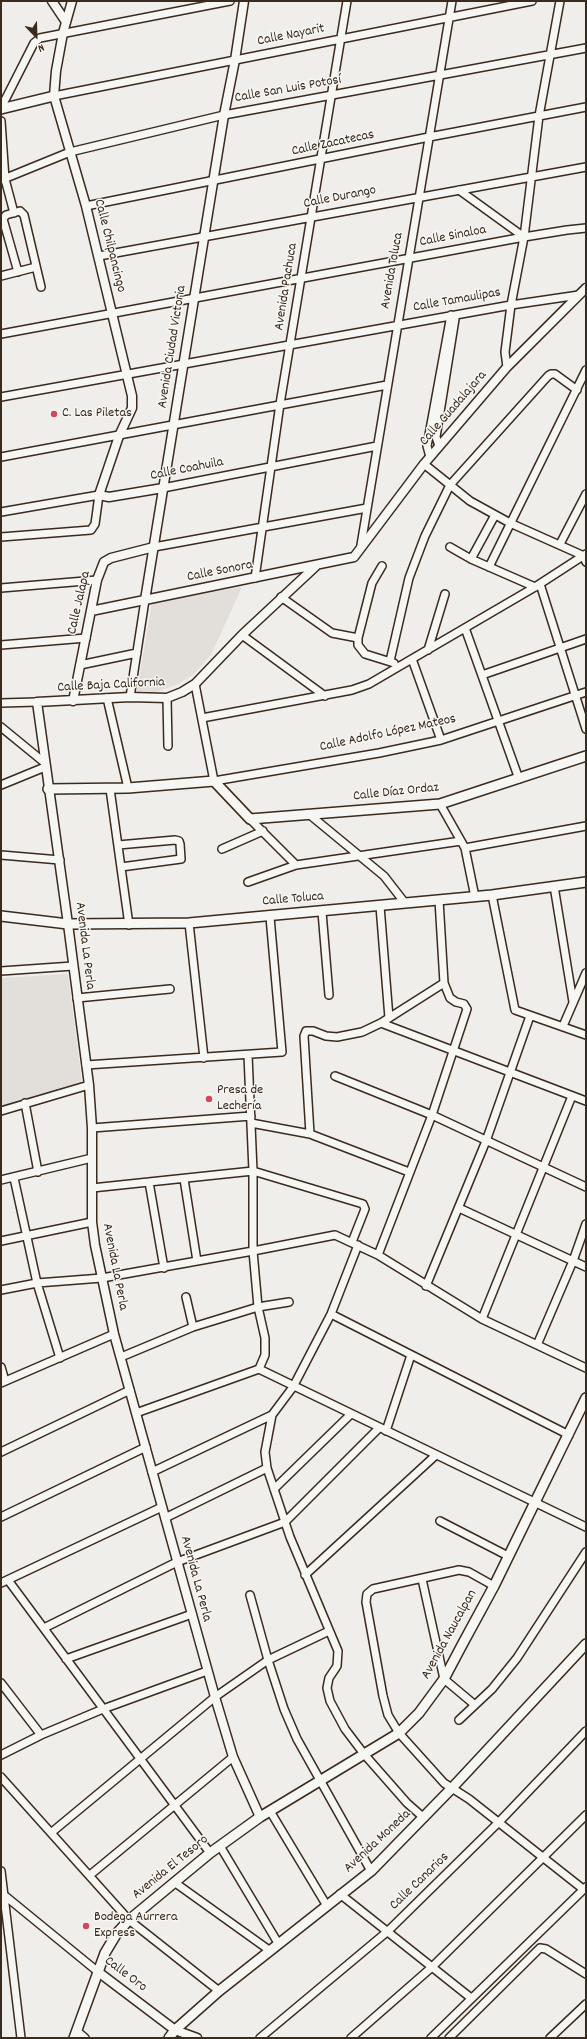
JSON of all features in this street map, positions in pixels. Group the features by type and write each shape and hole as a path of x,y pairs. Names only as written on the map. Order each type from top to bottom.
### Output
{"main road":[{"path":"1,108 54,96"},
{"name":"Calle Díaz Ordaz","path":"250,819 440,804 586,756"},
{"path":"214,780 250,819"},
{"name":"Calle Adolfo López Mateos","path":"48,789 110,789 214,780"},
{"name":"Calle Toluca","path":"1,916 68,924 129,925 189,923 270,917 475,897 586,882"},
{"name":"Avenida Naucalpan","path":"260,1817 399,1733 419,1713 444,1680 494,1586 586,1398"},
{"name":"Avenida Moneda","path":"169,2038 175,2030 269,1950 371,1871 424,1818 586,1644"},
{"name":"Avenida El Tesoro","path":"75,2035 97,1971 105,1953 113,1939 129,1920 210,1853 260,1817"}],"street":[{"path":"52,1 66,22"},
{"name":"Calle Chilpancingo","path":"72,1 63,33 56,71 54,96 86,206 132,396 132,408 119,436 99,495"},
{"path":"1,108 34,43 40,38 230,1"},
{"name":"Avenida Ciudad Victoria","path":"130,697 213,181 224,115 236,60 244,1"},
{"name":"Avenida Pachuca","path":"255,578 264,526 280,404 302,279 347,1"},
{"name":"Avenida Toluca","path":"360,546 452,1"},
{"name":"Calle Nayarit","path":"54,96 532,1"},
{"path":"507,367 505,352 511,305 524,237 539,116 560,1"},
{"name":"Calle San Luis Potosí","path":"3,180 70,152 224,115 586,48"},
{"name":"Calle Zacatecas","path":"86,206 586,107"},
{"path":"1,121 3,180 14,212"},
{"name":"Calle Durango","path":"99,256 419,196 586,167"},
{"path":"459,190 524,237"},
{"path":"18,272 3,219 6,215 14,212 23,212 41,287"},
{"name":"Calle Sinaloa","path":"1,334 112,315 194,298 524,237 586,228"},
{"path":"1,276 36,268"},
{"name":"Calle Guadalajara","path":"354,557 360,546 424,464 507,367 586,288"},
{"name":"Calle Tamaulipas","path":"1,397 290,346 453,315 579,295"},
{"path":"439,446 436,437 453,315"},
{"path":"430,457 426,446 453,315"},
{"path":"489,566 586,370"},
{"path":"390,661 409,578 425,536 450,484 551,374 555,374 577,390"},
{"path":"1,457 388,385"},
{"name":"Calle Coahuila","path":"1,512 99,495 109,497 163,488 377,446"},
{"path":"424,464 470,501 510,523 560,544 585,557"},
{"path":"560,544 586,494"},
{"path":"1,537 91,530 95,524 99,495"},
{"path":"154,547 367,508"},
{"path":"471,558 495,515"},
{"name":"Calle Jalapa","path":"73,701 97,580 104,562 111,558 154,547"},
{"path":"450,547 489,566 537,585 561,647 586,729"},
{"name":"Calle Sonora","path":"91,610 316,566 354,557"},
{"path":"202,718 325,696 352,690 369,684 585,557"},
{"name":"Calle Baja California","path":"1,703 73,701 130,697 167,698 182,692 196,684 242,634 316,566"},
{"path":"382,566 372,583 358,638 358,645 365,654 390,661 399,666"},
{"path":"1,588 97,580"},
{"path":"428,650 445,594"},
{"path":"281,598 332,633 358,638"},
{"path":"465,628 519,779"},
{"path":"242,634 325,696"},
{"path":"1,645 86,638"},
{"path":"482,675 586,639"},
{"name":"Calle Baja California","path":"80,664 137,653"},
{"path":"412,659 441,740"},
{"path":"196,684 214,780"},
{"name":"Calle Adolfo López Mateos","path":"214,780 441,740 586,692"},
{"path":"106,698 128,788"},
{"path":"167,698 168,746"},
{"name":"Avenida La Perla","path":"37,702 48,789 60,860 89,1085 92,1128 92,1222 102,1278 114,1334 207,1671 233,1757 260,1817"},
{"path":"1,727 45,765 1,785"},
{"path":"110,789 129,925"},
{"path":"440,804 465,848 475,897"},
{"path":"310,815 384,876 404,903"},
{"path":"250,819 296,865"},
{"path":"465,848 586,826"},
{"path":"222,849 263,832"},
{"path":"118,845 175,840 179,841 180,844 181,859 122,867"},
{"path":"248,882 296,865 461,841"},
{"path":"1,855 60,860"},
{"path":"554,886 573,1002"},
{"path":"492,895 515,1010 586,1035"},
{"path":"378,1255 432,1115 454,1051 467,1006 450,998 444,983 438,900"},
{"path":"380,906 388,1018"},
{"path":"322,912 329,995"},
{"path":"86,1065 282,1052 270,917"},
{"path":"189,923 204,1058"},
{"path":"1,971 73,966"},
{"path":"563,1026 573,1002 584,983 586,973"},
{"path":"310,1134 304,1034 306,1031 313,1031 326,1036 348,1036 362,1032 381,1023 444,983"},
{"path":"77,998 170,989"},
{"path":"426,1286 486,1141 530,1016"},
{"path":"381,1023 586,1101"},
{"path":"248,1055 253,1171 253,1251 258,1306 265,1338 265,1355 259,1369"},
{"path":"335,1076 432,1115 586,1187"},
{"path":"1,1111 89,1085"},
{"path":"482,1319 518,1235 572,1096"},
{"path":"25,1103 38,1172"},
{"path":"92,1128 251,1120 310,1134 409,1172"},
{"path":"1,1180 92,1158"},
{"path":"92,1188 253,1171 363,1204 365,1210 331,1314 293,1387 272,1415 265,1452 267,1468 285,1522 305,1575 338,1651 339,1659 327,1688 330,1701 345,1729 364,1754 407,1803 424,1818"},
{"path":"14,1178 37,1283 60,1358"},
{"path":"184,1179 197,1261"},
{"path":"149,1182 164,1268"},
{"path":"459,1208 586,1267"},
{"path":"1,1241 92,1222"},
{"path":"537,1345 573,1261 586,1224"},
{"path":"1,1290 37,1283 102,1278 164,1268 335,1235 378,1255 426,1286 482,1319 586,1368"},
{"path":"186,1297 193,1327"},
{"path":"121,1357 193,1327 258,1306 289,1302"},
{"path":"331,1314 569,1435"},
{"path":"1,1367 3,1382 114,1334"},
{"path":"386,1431 411,1355"},
{"path":"136,1412 259,1369 293,1387 586,1527"},
{"path":"1,1452 130,1390"},
{"path":"274,1489 351,1414"},
{"path":"152,1472 272,1415"},
{"path":"44,1628 177,1562 285,1522 379,1428"},
{"path":"1,1517 146,1447"},
{"path":"305,1575 436,1455"},
{"path":"165,1518 267,1468"},
{"path":"1,1583 162,1506"},
{"path":"440,1521 508,1556"},
{"path":"459,1720 492,1689 517,1658 586,1552"},
{"path":"432,2038 471,1998 585,1888 436,1775 399,1733 388,1715 383,1696 366,1602 367,1594 373,1589 459,1570 469,1572 494,1586"},
{"path":"422,1579 444,1680 475,1705"},
{"path":"8,1580 210,1853"},
{"path":"250,1595 268,1660 284,1709 297,1739 319,1781 371,1871"},
{"path":"66,1659 192,1614"},
{"path":"52,1832 215,1697 268,1660 329,1631"},
{"path":"1,1755 41,1735 103,1709 207,1671"},
{"path":"1,1683 41,1735"},
{"name":"Calle Canarios","path":"260,2038 388,1931 499,1822 586,1732"},
{"path":"90,1875 233,1757"},
{"path":"1,1777 52,1832 129,1920 220,1991"},
{"path":"270,1811 327,1906"},
{"path":"351,2038 432,1967 586,1815"},
{"path":"220,1846 278,1943"},
{"path":"1,1871 4,1895 4,1920 21,2038"},
{"path":"174,1882 269,1950"},
{"path":"340,1894 471,1998"},
{"name":"Calle Oro","path":"4,1895 97,1971 175,2030 198,2038"},
{"path":"449,2038 540,1948 546,1949 586,1974"},
{"path":"550,2038 586,2004"},
{"path":"75,2035 85,2038"}],"shaded area":[{"path":"242,587 211,655 194,674 179,684 156,692 137,691 152,602"},
{"path":"68,974 82,1083 1,1106 1,978"}],"place":[{"name":"C. Las Piletas","path":"54,414"},
{"name":"Presa de Lechería","path":"209,1099"},
{"name":"Bodega Aurrera Express","path":"86,1926"}]}
